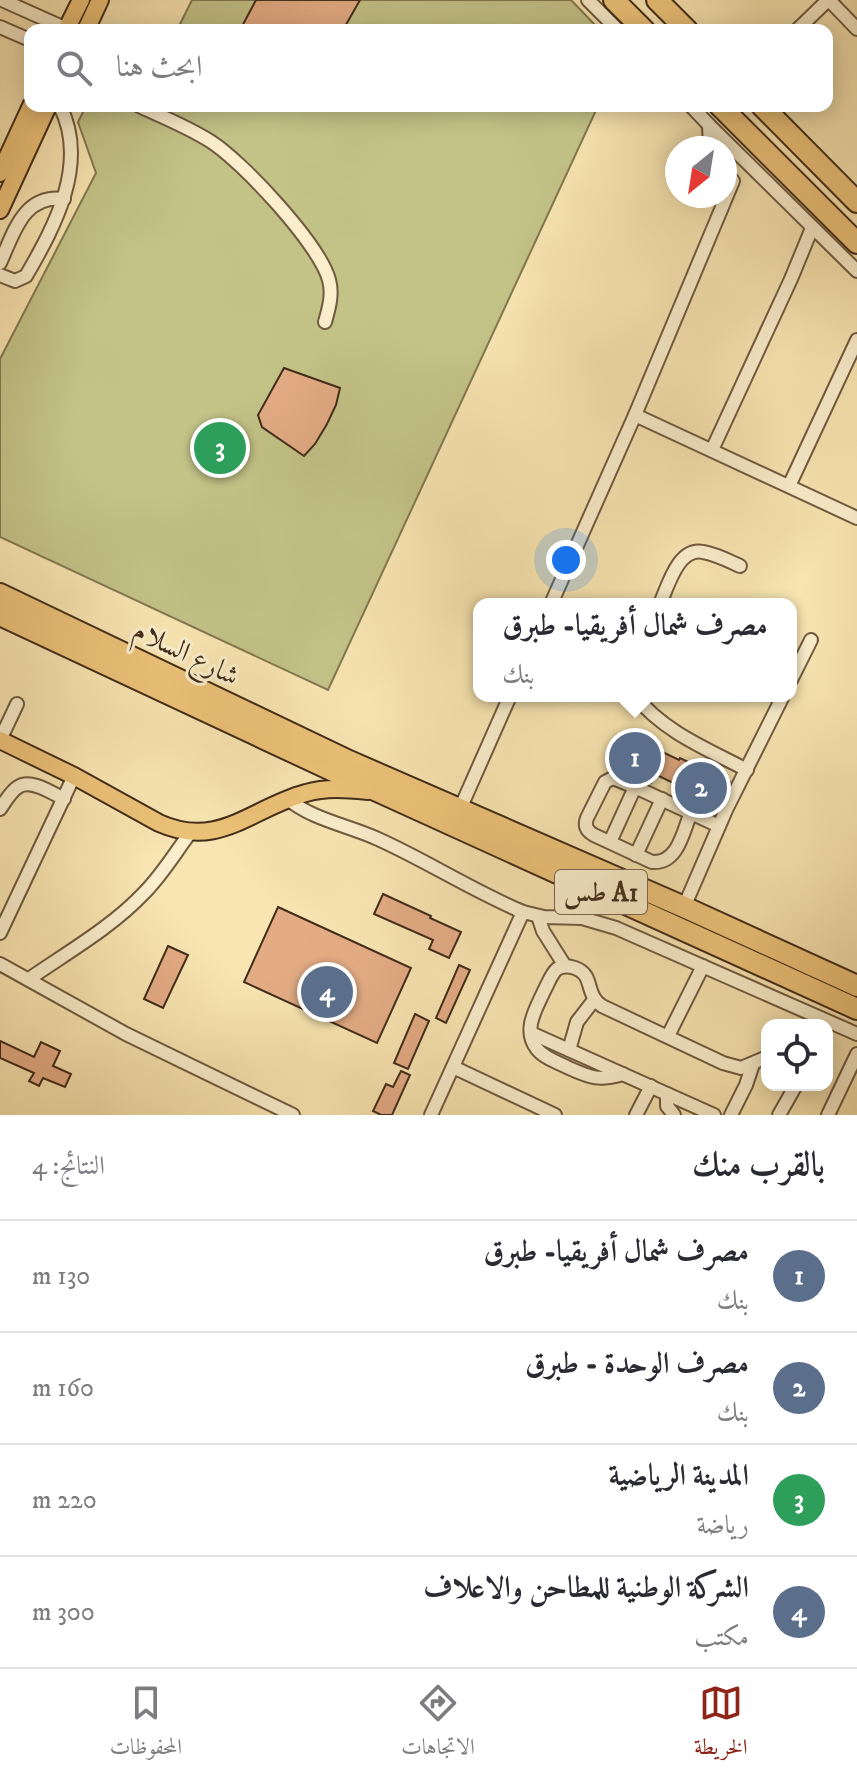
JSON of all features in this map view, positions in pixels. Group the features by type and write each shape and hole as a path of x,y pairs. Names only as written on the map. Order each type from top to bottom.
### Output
{"highway":[{"path":"614,0 638,24"},
{"path":"657,0 681,24"},
{"path":"726,112 857,243"},
{"path":"768,112 857,202"},
{"name":"شارع السلام","path":"0,594 347,769"},
{"name":"شارع السلام","path":"0,615 347,769"},
{"name":"طس A1","path":"347,769 377,791 857,1009"},
{"name":"طس A1","path":"347,769 460,809 857,986"}],"main road":[{"path":"70,24 81,0"},
{"path":"89,24 100,0"},
{"path":"0,173 28,112"},
{"path":"0,210 45,112"},
{"path":"0,740 159,823 190,833 226,827 308,792 328,789 377,791"}],"street":[{"path":"2,0 54,24"},
{"path":"588,0 612,24"},
{"path":"803,24 829,0 857,29"},
{"path":"0,27 24,37"},
{"path":"0,275 15,281 26,276 64,199 71,153 63,112"},
{"path":"152,112 199,134 221,149 277,204 324,267 331,292 325,322"},
{"path":"697,112 857,271"},
{"path":"709,125 709,136"},
{"path":"0,263 20,220 31,207 47,199 64,199"},
{"path":"554,598 722,208"},
{"path":"712,450 812,228"},
{"path":"789,486 857,340"},
{"path":"635,415 857,518"},
{"path":"663,598 680,562 691,553 704,552 740,566"},
{"path":"797,668 811,640"},
{"path":"460,809 507,702"},
{"path":"640,702 666,727 747,770"},
{"path":"684,907 719,826 780,702"},
{"path":"0,740 17,704"},
{"path":"0,933 74,776"},
{"path":"691,812 675,851 669,859 656,863 588,831 586,825 607,780 613,778 691,812 719,826"},
{"path":"0,809 16,788 23,784 31,784 64,799"},
{"path":"610,842 635,787"},
{"path":"288,799 301,809 385,842 523,912 538,916 582,918 605,924 857,1034"},
{"path":"636,855 662,799"},
{"path":"29,979 133,904 165,869 190,833"},
{"path":"431,1115 523,912"},
{"path":"538,916 543,931 565,966"},
{"path":"0,964 126,1034 293,1115"},
{"path":"623,1074 605,1079 586,1076 543,1055 535,1046 531,1033 533,1015 552,975 558,969 565,966 585,973 594,1000 602,1006 729,1065 741,1068 761,1060"},
{"path":"668,1036 703,966"},
{"path":"569,1050 577,1022 594,1000"},
{"path":"531,1033 714,1115"},
{"path":"828,1115 857,1054"},
{"path":"731,1115 753,1064"},
{"path":"453,1067 555,1115"},
{"path":"636,1115 651,1086"},
{"path":"779,1115 793,1091"},
{"path":"667,1094 667,1106 674,1115"}],"green space":[{"path":"192,0 571,0 594,24 180,24"},
{"path":"83,112 595,112 328,690 0,537 0,359 96,173 78,122"}],"building":[{"path":"256,0 360,0 346,24 243,24"},
{"path":"284,368 340,388 327,424 304,456 262,427 258,415"},
{"path":"627,735 730,782 718,805 655,774 651,783 613,765"},
{"path":"383,894 461,932 449,958 429,949 433,940 374,914"},
{"path":"278,907 411,968 377,1043 244,982"},
{"path":"168,946 188,955 163,1008 144,999"},
{"path":"459,965 470,970 446,1023 436,1018"},
{"path":"415,1014 429,1021 408,1069 394,1063"},
{"path":"0,1041 34,1057 41,1042 60,1051 53,1066 71,1074 65,1087 43,1078 39,1086 29,1081 34,1073 0,1058"},
{"path":"401,1071 410,1075 392,1115 373,1111 386,1084 393,1087"}],"place":[{"name":"المدينة الرياضية","path":"220,448"},
{"name":"مصرف شمال أفريقيا- طبرق","path":"635,758"},
{"name":"مصرف الوحدة - طبرق","path":"701,788"},
{"name":"الشركة الوطنية للمطاحن والاعلاف","path":"327,992"}]}
